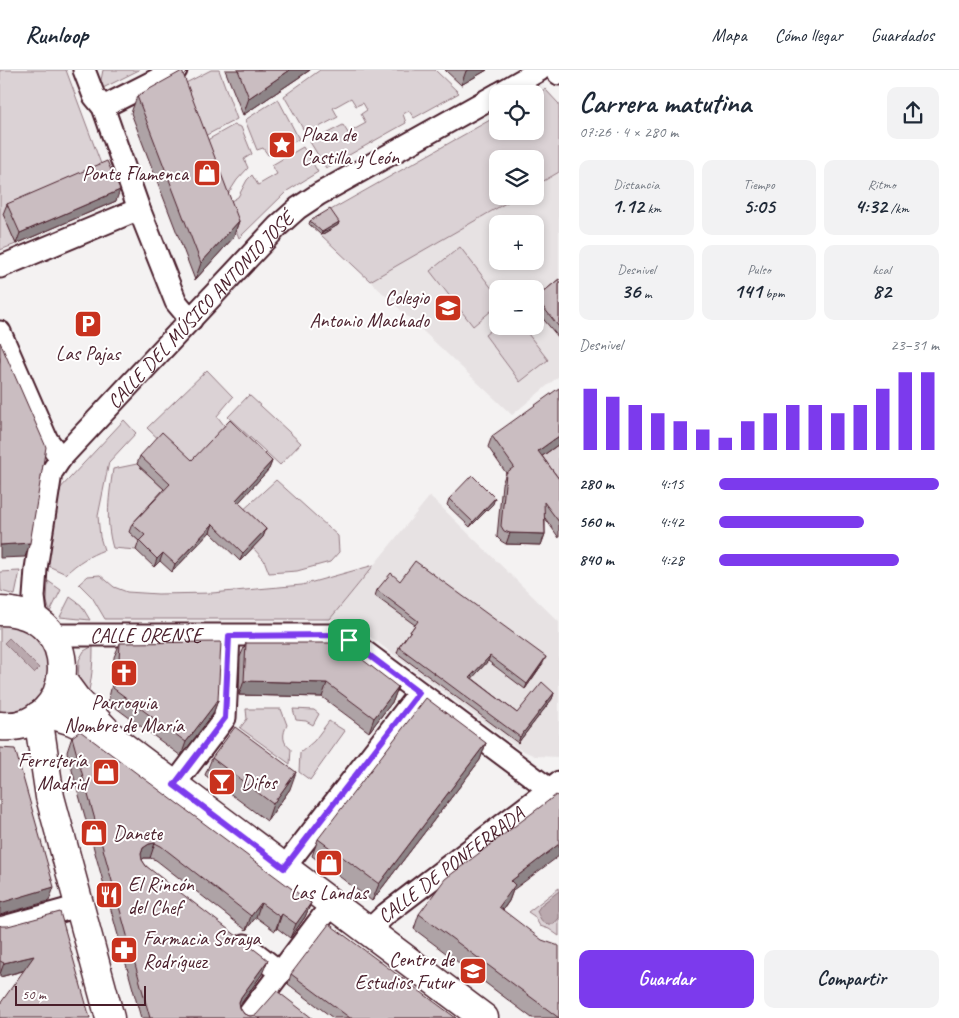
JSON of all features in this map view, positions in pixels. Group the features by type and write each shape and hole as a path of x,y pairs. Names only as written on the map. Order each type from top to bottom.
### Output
{"main road":[{"path":"0,611 20,613 45,628 60,649 63,664 62,680 55,697 41,714 24,723 4,726"},
{"path":"62,680 76,699 117,742 481,1017"},
{"path":"41,714 72,721 117,742"},
{"path":"41,714 42,746 50,797 110,1018"},
{"path":"4,726 23,742 50,797"}],"street":[{"path":"84,70 94,96 102,108 176,302 191,320"},
{"path":"102,108 176,70"},
{"name":"CALLE DEL MÚSICO ANTONIO JOSÉ","path":"514,85 540,70"},
{"path":"555,70 559,74"},
{"name":"CALLE DEL MÚSICO ANTONIO JOSÉ","path":"45,628 34,596 51,472 61,458 278,226 298,208 319,194 489,99"},
{"path":"0,267 139,209"},
{"path":"0,332 44,434 61,458"},
{"name":"CALLE ORENSE","path":"45,628 229,636 336,635 349,640 419,693 554,785"},
{"path":"174,785 225,718 229,636"},
{"path":"284,868 419,693"},
{"path":"42,746 57,728 72,721"},
{"name":"CALLE DE PONFERRADA","path":"368,931 386,914 554,785"},
{"path":"246,1018 279,986 332,904"},
{"path":"0,928 79,906"},
{"path":"232,936 279,986"}],"shaded area":[{"path":"0,70 66,70 104,172 3,214 16,244 0,250"},
{"path":"103,70 139,70 99,90"},
{"path":"211,70 219,70 237,119 201,138 180,86"},
{"path":"320,70 435,70 459,93 414,118 409,111 403,114 406,123 326,168 310,142 343,125 348,133 366,123 361,114 367,110 363,103 356,106 351,98 333,108 338,117 306,134 284,96"},
{"path":"544,90 559,104 559,172 544,181 544,150 489,150 489,205 502,205 370,281 321,235 337,225 329,211 489,121 489,140 544,140"},
{"path":"278,99 299,139 268,155 263,148 257,150 245,120"},
{"path":"234,125 241,127 252,154 244,159 248,168 228,194 202,143"},
{"path":"303,147 318,172 287,191 239,238 226,204 238,197 247,180 252,175 258,185 277,174 272,165"},
{"name":"Colegio Antonio Machado","path":"559,172 559,376 512,415 370,281 502,205 544,205 544,181"},
{"path":"460,247 489,285 489,313 473,326 430,271"},
{"path":"489,332 489,335 529,335 548,360 520,382 485,335"},
{"path":"207,370 233,397 217,416 227,429 189,468 147,428"},
{"path":"249,395 301,443 280,465 228,417"},
{"path":"124,420 136,433 109,462 98,516 100,537 104,550 84,560 66,574 44,564 56,493"},
{"path":"559,444 559,495 522,471"},
{"path":"137,464 167,492 129,532 142,544 136,550 113,548 108,518 113,469"},
{"path":"276,480 338,536 339,552 330,562 297,571 269,573 264,560 253,548 239,514"},
{"path":"430,496 559,622 559,757 535,756 519,749 356,626 342,620 330,619"},
{"path":"374,565 330,619 105,619 92,597 79,584 88,576 100,575 114,587 127,592 158,594 212,593 302,585"},
{"path":"20,571 15,595 1,591 0,572"},
{"path":"48,581 61,590 50,612 47,602"},
{"path":"70,597 81,605 90,620 60,617"},
{"path":"0,624 29,631 40,640 47,653 51,667 44,694 22,713 0,715"},
{"path":"9,638 39,668 34,673 4,643"},
{"path":"93,646 92,672 87,698 78,681 79,660 84,651"},
{"path":"246,709 281,709 287,725 284,732 284,741 291,749 290,764 240,728 247,719"},
{"path":"293,709 314,710 319,714 313,725 306,721 296,720"},
{"path":"329,721 345,731 310,780 299,772 300,753 314,741"},
{"path":"559,888 559,936 549,929 540,926 534,916 528,912"},
{"path":"559,891 559,918 554,924 545,923 541,920 537,911 541,905"}],"building":[{"path":"238,70 290,70 249,98"},
{"path":"182,71 239,221 201,263 137,96"},
{"path":"107,161 120,190 20,233 7,204"},
{"path":"330,209 339,222 322,232 310,221"},
{"path":"559,279 559,327 544,308 544,291"},
{"path":"0,342 46,447 30,543 0,545"},
{"path":"559,388 559,436 538,451 559,479 559,522 544,502 545,534 510,533 504,531 501,526 506,473 514,467 492,436"},
{"path":"230,420 272,461 236,500 266,529 243,553 213,524 175,564 163,553 157,559 139,541 145,535 132,524 170,484 140,456 162,432 192,460"},
{"path":"472,475 495,498 473,522 449,499"},
{"path":"415,561 546,657 527,684 490,656 470,677 517,713 542,682 554,693 520,737 399,647 418,621 377,590 391,573 400,581"},
{"path":"221,642 218,700 186,742 113,688 119,661 120,643"},
{"path":"246,643 341,643 398,687 374,718 327,683 244,681"},
{"path":"426,698 486,743 379,884 318,839"},
{"path":"235,727 296,772 273,804 212,758"},
{"path":"80,731 311,903 296,924 282,914 280,917 261,903 251,916 161,846 155,843 149,844 143,848 141,854 146,866 268,960 241,997 239,1002 240,1008 244,1014 256,1015 277,991 312,1018 150,1018 72,737"},
{"path":"0,748 15,749 54,887 0,903"},
{"path":"556,795 559,797 559,844 511,881 515,885 499,907 542,940 559,946 559,1018 419,914 445,879"},
{"path":"60,912 90,1018 0,1018 0,1004 34,956 4,963 0,961 0,925 8,926"},
{"path":"329,924 456,1018 350,1018 291,974"}],"place":[{"name":"Plaza de Castilla y León","path":"282,145"},
{"name":"Ponte Flamenca","path":"207,173"},
{"name":"Colegio Antonio Machado","path":"448,308"},
{"name":"Las Pajas","path":"88,324"},
{"name":"Parroquia Nombre de María","path":"124,673"},
{"name":"Ferretería Madrid","path":"106,772"},
{"name":"Difos","path":"222,782"},
{"name":"Danete","path":"94,833"},
{"name":"Las Landas","path":"329,863"},
{"name":"El Rincón del Chef","path":"109,895"},
{"name":"Farmacia Soraya Rodríguez","path":"124,950"},
{"name":"Centro de Estudios Futur","path":"473,971"}],"route":[{"path":"336,635 349,640 419,693 284,868 174,785 225,718 229,636 336,635"}]}
